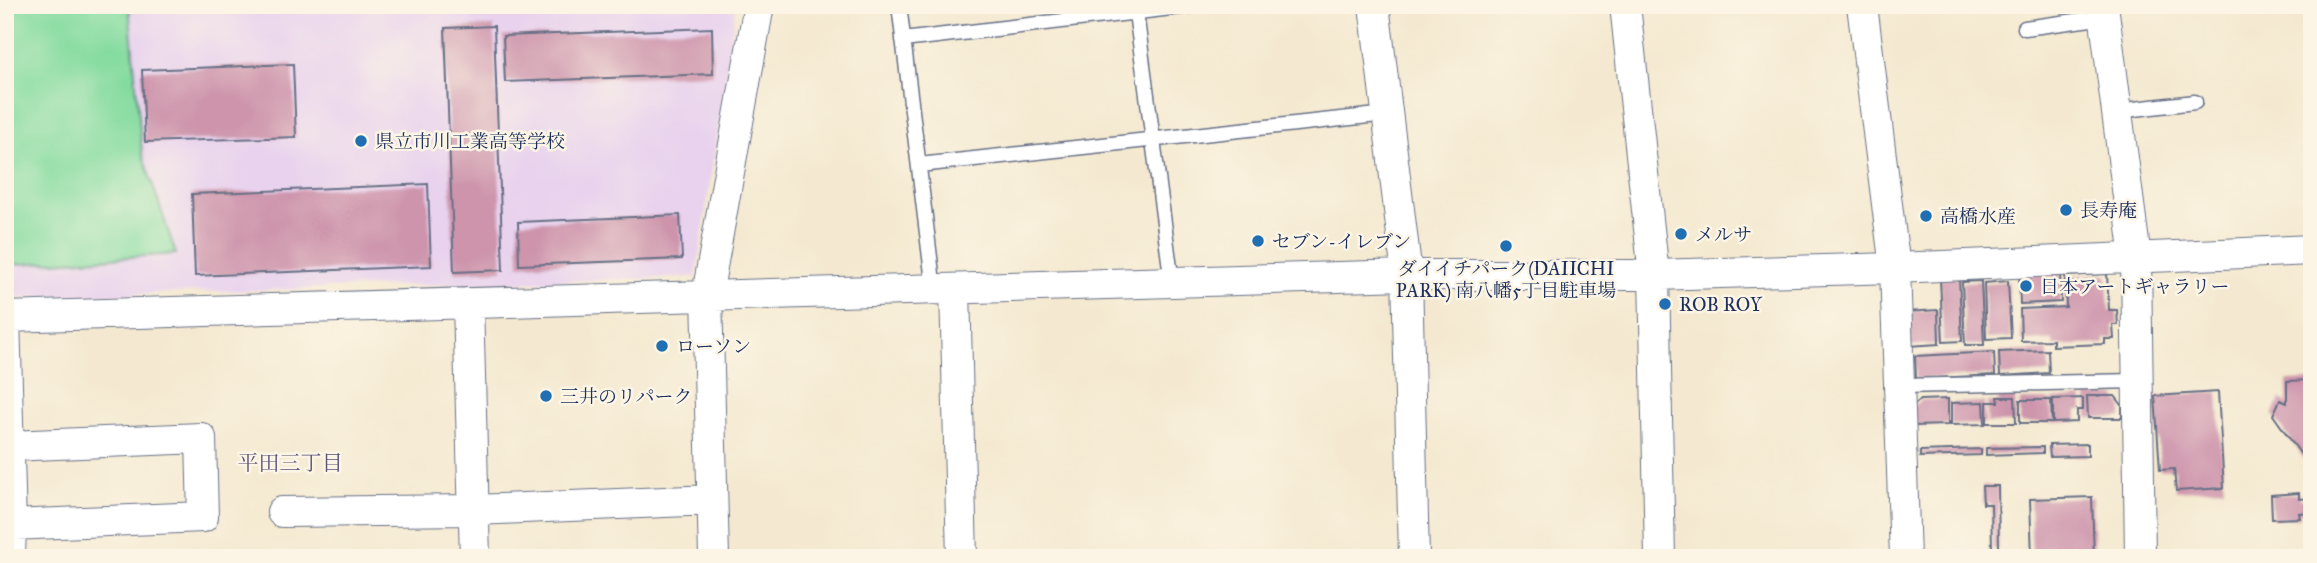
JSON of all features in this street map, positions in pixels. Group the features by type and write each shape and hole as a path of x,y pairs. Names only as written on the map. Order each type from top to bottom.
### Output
{"street":[{"path":"714,558 707,295 759,5"},
{"path":"1374,5 1407,275 1415,558"},
{"path":"1625,5 1654,275 1660,558"},
{"path":"1862,5 1895,268 1905,558"},
{"path":"2104,11 2136,258 2140,558"},
{"path":"9,446 201,438 203,517 9,538 5,317 1407,275 1654,275 1895,268 2312,250"},
{"path":"945,290 962,558"},
{"path":"468,303 475,558"},
{"path":"282,512 474,510 712,500"}],"lane":[{"path":"899,5 919,165 945,290"},
{"path":"903,40 1135,9 1197,5"},
{"path":"1135,9 1171,283"},
{"path":"2025,28 2104,11"},
{"path":"2117,111 2195,102"},
{"path":"919,165 1387,114"},
{"path":"1899,386 2137,381"}],"shaded area":[{"name":"県立市川工業高等学校","path":"5,5 736,5 696,277 5,298"}],"green space":[{"path":"5,5 129,5 142,153 176,254 5,265"}],"building":[{"path":"494,26 503,270 454,272 445,28"},
{"path":"712,28 713,74 505,82 503,36"},
{"path":"293,64 296,137 145,142 142,70"},
{"path":"428,184 431,266 195,276 192,194"},
{"path":"680,215 682,259 519,265 518,222"},
{"path":"2060,273 2061,302 2020,304 2019,274"},
{"path":"2107,274 2109,310 2117,310 2118,325 2113,325 2114,339 2105,339 2105,344 2053,346 2053,340 2021,341 2020,309 2066,307 2065,276"},
{"path":"1959,277 1962,341 1943,342 1940,278"},
{"path":"1981,281 1984,345 1965,345 1962,282"},
{"path":"2008,281 2011,338 1986,339 1984,283"},
{"path":"1938,310 1939,344 1908,346 1906,312"},
{"path":"2048,350 2049,373 2000,376 1999,352"},
{"path":"1994,352 1995,375 1916,379 1915,356"},
{"path":"2312,380 2312,470 2273,415 2280,400 2287,403 2287,381"},
{"path":"2218,392 2224,488 2176,491 2174,469 2160,470 2155,396"},
{"path":"2087,396 2115,396 2122,405 2122,418 2088,418"},
{"path":"1998,397 2015,397 2016,423 1987,423 1987,402 1999,402"},
{"path":"2083,398 2083,410 2077,410 2077,422 2053,423 2053,399"},
{"path":"1948,399 1948,425 1912,426 1911,408 1920,400"},
{"path":"2020,400 2051,400 2052,423 2020,423"},
{"path":"1984,402 1985,424 1951,425 1951,403"},
{"path":"2088,444 2088,456 2050,457 2049,445"},
{"path":"2043,447 2043,453 1986,455 1986,448"},
{"path":"1981,449 1981,455 1920,457 1920,451"},
{"path":"1982,486 1998,486 1999,549 1992,549 1991,504 1983,504"},
{"path":"2299,493 2299,499 2312,498 2312,512 2299,513 2300,518 2272,519 2271,495"},
{"path":"2092,497 2094,558 2032,558 2030,499"}],"place":[{"name":"県立市川工業高等学校","path":"361,141"},
{"name":"長寿庵","path":"2066,210"},
{"name":"高橋水産","path":"1926,216"},
{"name":"メルサ","path":"1681,234"},
{"name":"セブン-イレブン","path":"1258,241"},
{"name":"ダイイチパーク(DAIICHI PARK) 南八幡5丁目駐車場","path":"1506,246"},
{"name":"日本アートギャラリー","path":"2026,286"},
{"name":"ROB ROY","path":"1665,304"},
{"name":"ローソン","path":"662,346"},
{"name":"三井のリパーク","path":"546,396"}],"district":[{"name":"平田三丁目","path":"290,463"}]}
